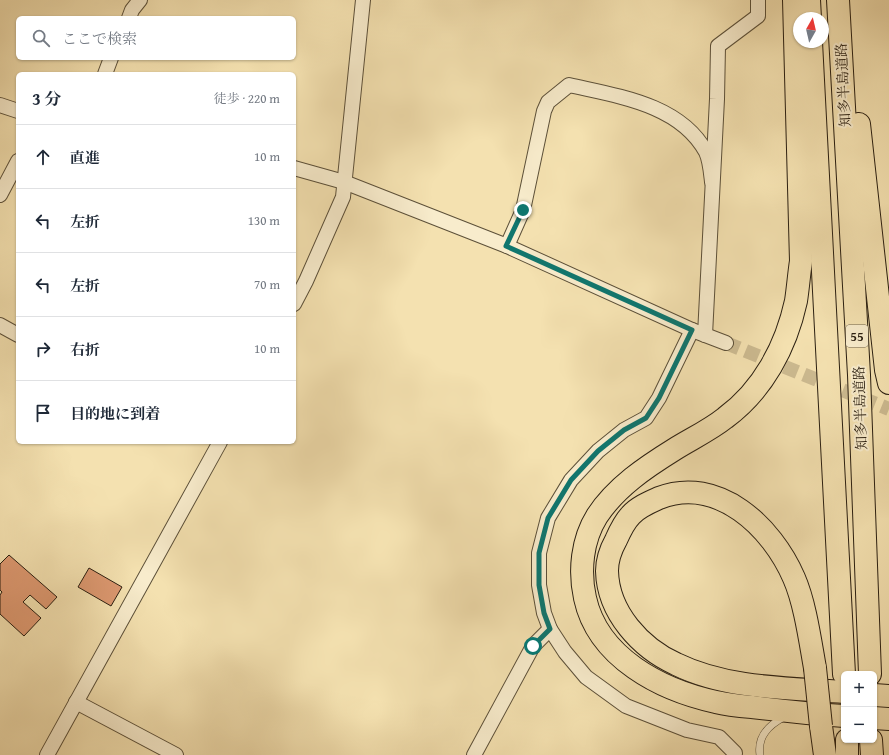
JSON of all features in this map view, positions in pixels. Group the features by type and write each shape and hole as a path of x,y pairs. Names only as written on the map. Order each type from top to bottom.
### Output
{"highway":[{"path":"794,0 801,261 796,301 778,355 765,376 746,399 725,418 654,462 625,484 609,500 597,517 587,538 583,562 582,583 586,603 594,622 605,641 621,658 642,674 666,686 717,703 841,716"},
{"path":"809,0 810,12"},
{"name":"知多半島道路","path":"838,0 859,375 870,671"},
{"name":"知多半島道路","path":"811,48 844,671"},
{"path":"841,54 852,72 886,370 889,383"},
{"path":"825,755 821,726 817,690 815,668 804,611 794,579 783,556 764,530 741,510 713,495 690,492 669,494 649,502 632,514 620,530 611,550 607,571 611,594 621,616 636,636 653,652 677,665 700,674 728,680 759,686 817,690 841,692"},
{"path":"877,695 889,696"},
{"path":"877,718 889,719"},
{"path":"847,743 847,755"},
{"path":"871,743 872,755"}],"street":[{"path":"130,16 132,10 140,0"},
{"path":"296,300 343,198 363,0"},
{"path":"705,335 718,46 758,16 758,0"},
{"path":"106,72 111,60"},
{"path":"506,246 523,210 544,111 548,102 569,85 630,99 648,105 678,120 707,153 712,182"},
{"path":"0,105 16,110"},
{"path":"0,195 16,165"},
{"path":"296,169 344,182 506,246 692,330 726,343"},
{"path":"0,325 16,334"},
{"path":"692,330 659,398 646,418 624,430 598,451 571,480 548,518 539,553 539,585 544,613 550,629 565,652 586,677 626,706 687,730 719,737 735,753"},
{"path":"47,755 218,444"},
{"path":"474,755 533,646 550,629"},
{"path":"76,702 176,755"}],"lane":[{"path":"760,755 761,738 771,724 793,712"}],"building":[{"path":"9,555 57,597 46,609 30,595 23,602 41,618 24,636 0,614 0,595 2,592 0,590 0,564"},
{"path":"89,568 122,587 111,606 78,587"}],"tunnel":[{"path":"726,343 889,409"}],"route":[{"path":"523,210 506,246 692,330 659,398 646,418 624,430 598,451 571,480 548,518 539,553 539,585 544,613 550,629 533,646"}]}
